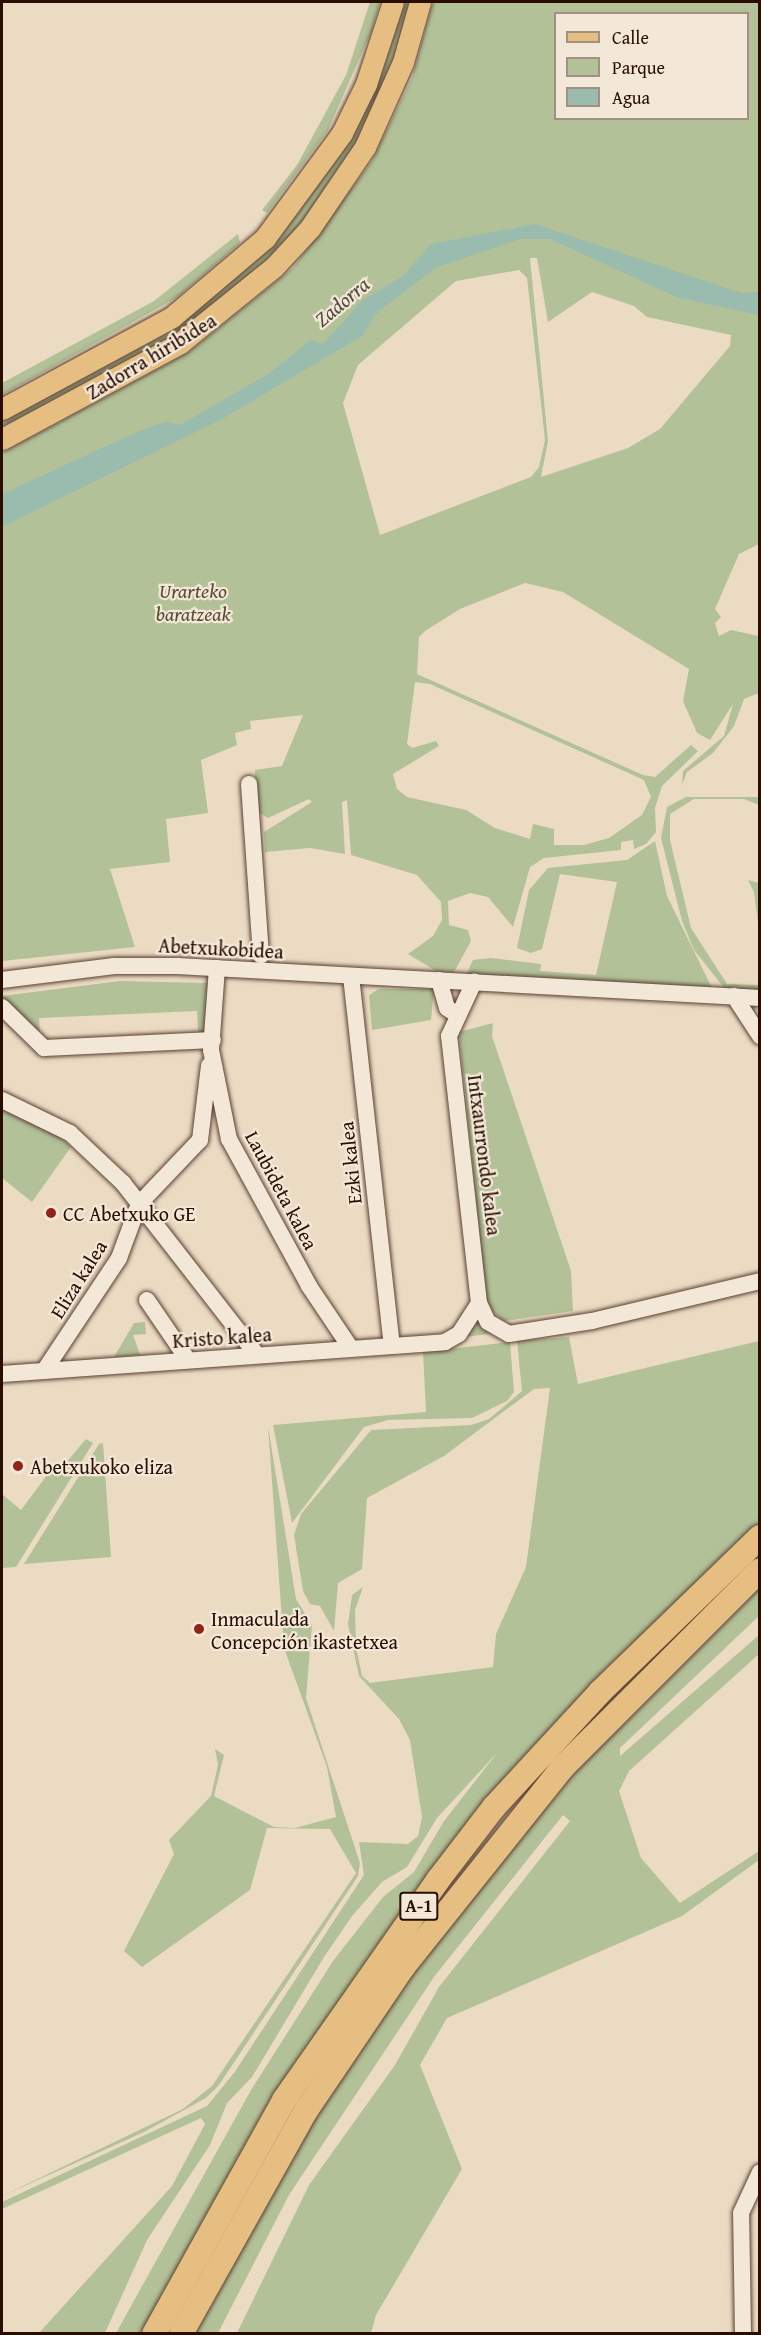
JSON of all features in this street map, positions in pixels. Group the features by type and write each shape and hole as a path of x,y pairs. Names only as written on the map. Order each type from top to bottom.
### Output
{"highway":[{"name":"A-1","path":"154,2334 284,2100 438,1880 494,1807 600,1692 759,1537"},
{"name":"A-1","path":"181,2334 307,2109 443,1914 561,1769 759,1570"}],"main road":[{"name":"Zadorra hiribidea","path":"2,409 172,317 265,238 342,133 393,2"},
{"name":"Zadorra hiribidea","path":"2,439 180,343 274,267 310,228 365,147 403,62 420,2"}],"street":[{"path":"249,784 261,956"},
{"name":"Abetxukobidea","path":"2,980 114,966 218,968 759,998"},
{"name":"Laubideta kalea","path":"218,968 212,1045 229,1139 309,1286 350,1347"},
{"name":"Ezki kalea","path":"351,976 392,1345"},
{"path":"439,980 447,1008 456,1014"},
{"name":"Intxaurrondo kalea","path":"474,982 456,1014 449,1036 479,1303 488,1322 508,1334 592,1321 759,1281"},
{"path":"734,996 759,1036"},
{"path":"2,1007 44,1047 212,1045"},
{"name":"Eliza kalea","path":"44,1371 119,1258 139,1204 200,1140 212,1045"},
{"path":"2,1100 70,1133 139,1204 257,1355"},
{"path":"147,1300 188,1360"},
{"name":"Kristo kalea","path":"2,1374 350,1347 445,1342 464,1330 479,1303"},
{"path":"743,2334 741,2213 759,2172"}],"green space":[{"path":"370,2 380,2 372,30 328,130 267,213 262,210 297,165 346,75"},
{"path":"397,2 415,2 368,130 291,242 194,328 2,427 2,415 140,343 300,205"},
{"name":"Urarteko baratzeak","path":"433,2 759,2 759,544 739,554 715,609 721,617 715,623 719,636 731,630 759,636 759,693 744,699 734,726 713,753 687,772 682,785 683,771 724,736 733,704 710,740 697,733 683,701 689,669 563,592 525,583 460,609 425,631 419,637 417,674 643,775 655,777 691,745 698,751 662,786 655,808 656,832 646,844 634,849 633,840 621,842 621,850 544,858 530,867 513,927 488,897 470,893 448,901 449,925 468,930 471,941 453,974 439,973 408,954 433,936 442,920 441,902 417,875 351,855 347,800 342,802 345,854 310,848 265,852 264,832 312,802 309,799 268,818 258,812 255,798 255,770 282,766 303,715 250,721 251,729 235,733 237,745 201,760 208,813 166,819 170,862 110,869 135,947 2,961 2,453 189,352 293,268 372,161 412,78","holes":["530,258 537,258 548,322 592,292 634,306 647,317 731,335 730,346 660,429 628,448 541,477 548,441","519,270 527,278 545,440 539,467 531,477 380,535 343,403 358,365 456,281","415,682 430,684 644,780 651,797 642,815 609,838 584,845 554,845 554,829 533,824 530,839 495,828 466,810 407,797 397,789 393,774 439,746 436,741 412,748 407,744"]},
{"path":"238,234 240,243 176,298 2,395 2,383 154,301"},
{"path":"686,797 759,797 759,805 744,799 694,799 670,814 670,840 691,928 727,984 759,985 759,991 725,989 694,950 682,921 661,838 667,807"},
{"path":"655,841 667,896 712,988 466,975 473,960 491,958 541,964 540,971 596,975 617,882 560,874 542,949 531,953 517,948 529,890 548,868 627,860"},
{"path":"748,880 759,883 759,930 754,892"},
{"path":"120,981 208,983 205,1031 198,1033 197,1011 39,1018 40,1036 2,1001 2,996"},
{"path":"379,989 434,989 431,1020 372,1030 369,995"},
{"path":"493,1023 492,1036 571,1271 573,1311 504,1321 487,1307 459,1032"},
{"path":"2,1107 48,1127 71,1147 32,1202 2,1178"},
{"path":"480,1316 496,1333 464,1337 473,1327"},
{"path":"145,1322 146,1334 133,1335 140,1355 114,1357 134,1323"},
{"path":"569,1337 578,1384 759,1341 759,1524 572,1706 408,1904 271,2104 142,2333 116,2333 251,2090 333,1961 383,1897 414,1872 444,1821 497,1753 437,1818 407,1867 382,1882 352,1916 324,1957 252,2077 227,2103 210,2145 147,2240 105,2333 39,2333 172,2186 205,2124 201,2118 2,2209 2,2202 207,2106 234,2073 364,1875 359,1842 408,1844 418,1836 422,1817 410,1740 399,1719 359,1676 348,1624 352,1595 363,1587 355,1610 356,1647 362,1676 370,1683 493,1667 496,1634 526,1567 550,1388 534,1389 444,1456 367,1498 362,1569 338,1583 334,1631 320,1606 310,1604 303,1591 294,1535 301,1514 371,1430 471,1425 489,1419 522,1391 517,1341"},
{"path":"510,1342 514,1392 507,1401 472,1418 388,1420 364,1427 292,1523 273,1425 426,1412 423,1352"},
{"path":"268,1426 296,1599 312,1625 306,1698 360,1863 358,1876 219,2085 206,2098 144,2132 2,2196 183,2109 212,2086 356,1873 330,1829 267,1828 250,1890 142,1967 124,1951 174,1854 169,1840 211,1796 218,1765 215,1749 224,1755 214,1796 274,1827 295,1828 336,1817 327,1767 284,1648"},
{"path":"86,1439 93,1443 16,1567 2,1568 2,1494 21,1510 50,1471 48,1466 65,1464"},
{"path":"103,1443 111,1557 24,1564 99,1444"},
{"path":"759,1582 759,1616 620,1748 620,1756 759,1635 759,1654 629,1771 619,1791 641,1858 680,1903 759,1851 759,1860 682,1916 447,2018 420,2065 462,2169 376,2315 371,2333 237,2333 309,2185 395,2065 439,1987 570,1821 563,1815 434,1977 289,2195 218,2333 194,2334 306,2132 422,1959 609,1731"}],"water":[{"path":"535,224 741,293 759,292 759,315 676,297 550,239 520,239 435,268 376,314 362,336 222,419 2,527 2,494 137,432 165,422 180,425 268,374 311,340 323,344 363,300 403,276 431,244"}],"place":[{"name":"CC Abetxuko GE","path":"51,1213"},
{"name":"Abetxukoko eliza","path":"18,1466"},
{"name":"Inmaculada Concepción ikastetxea","path":"199,1629"}],"water label":[{"name":"Zadorra","path":"342,302"}]}
